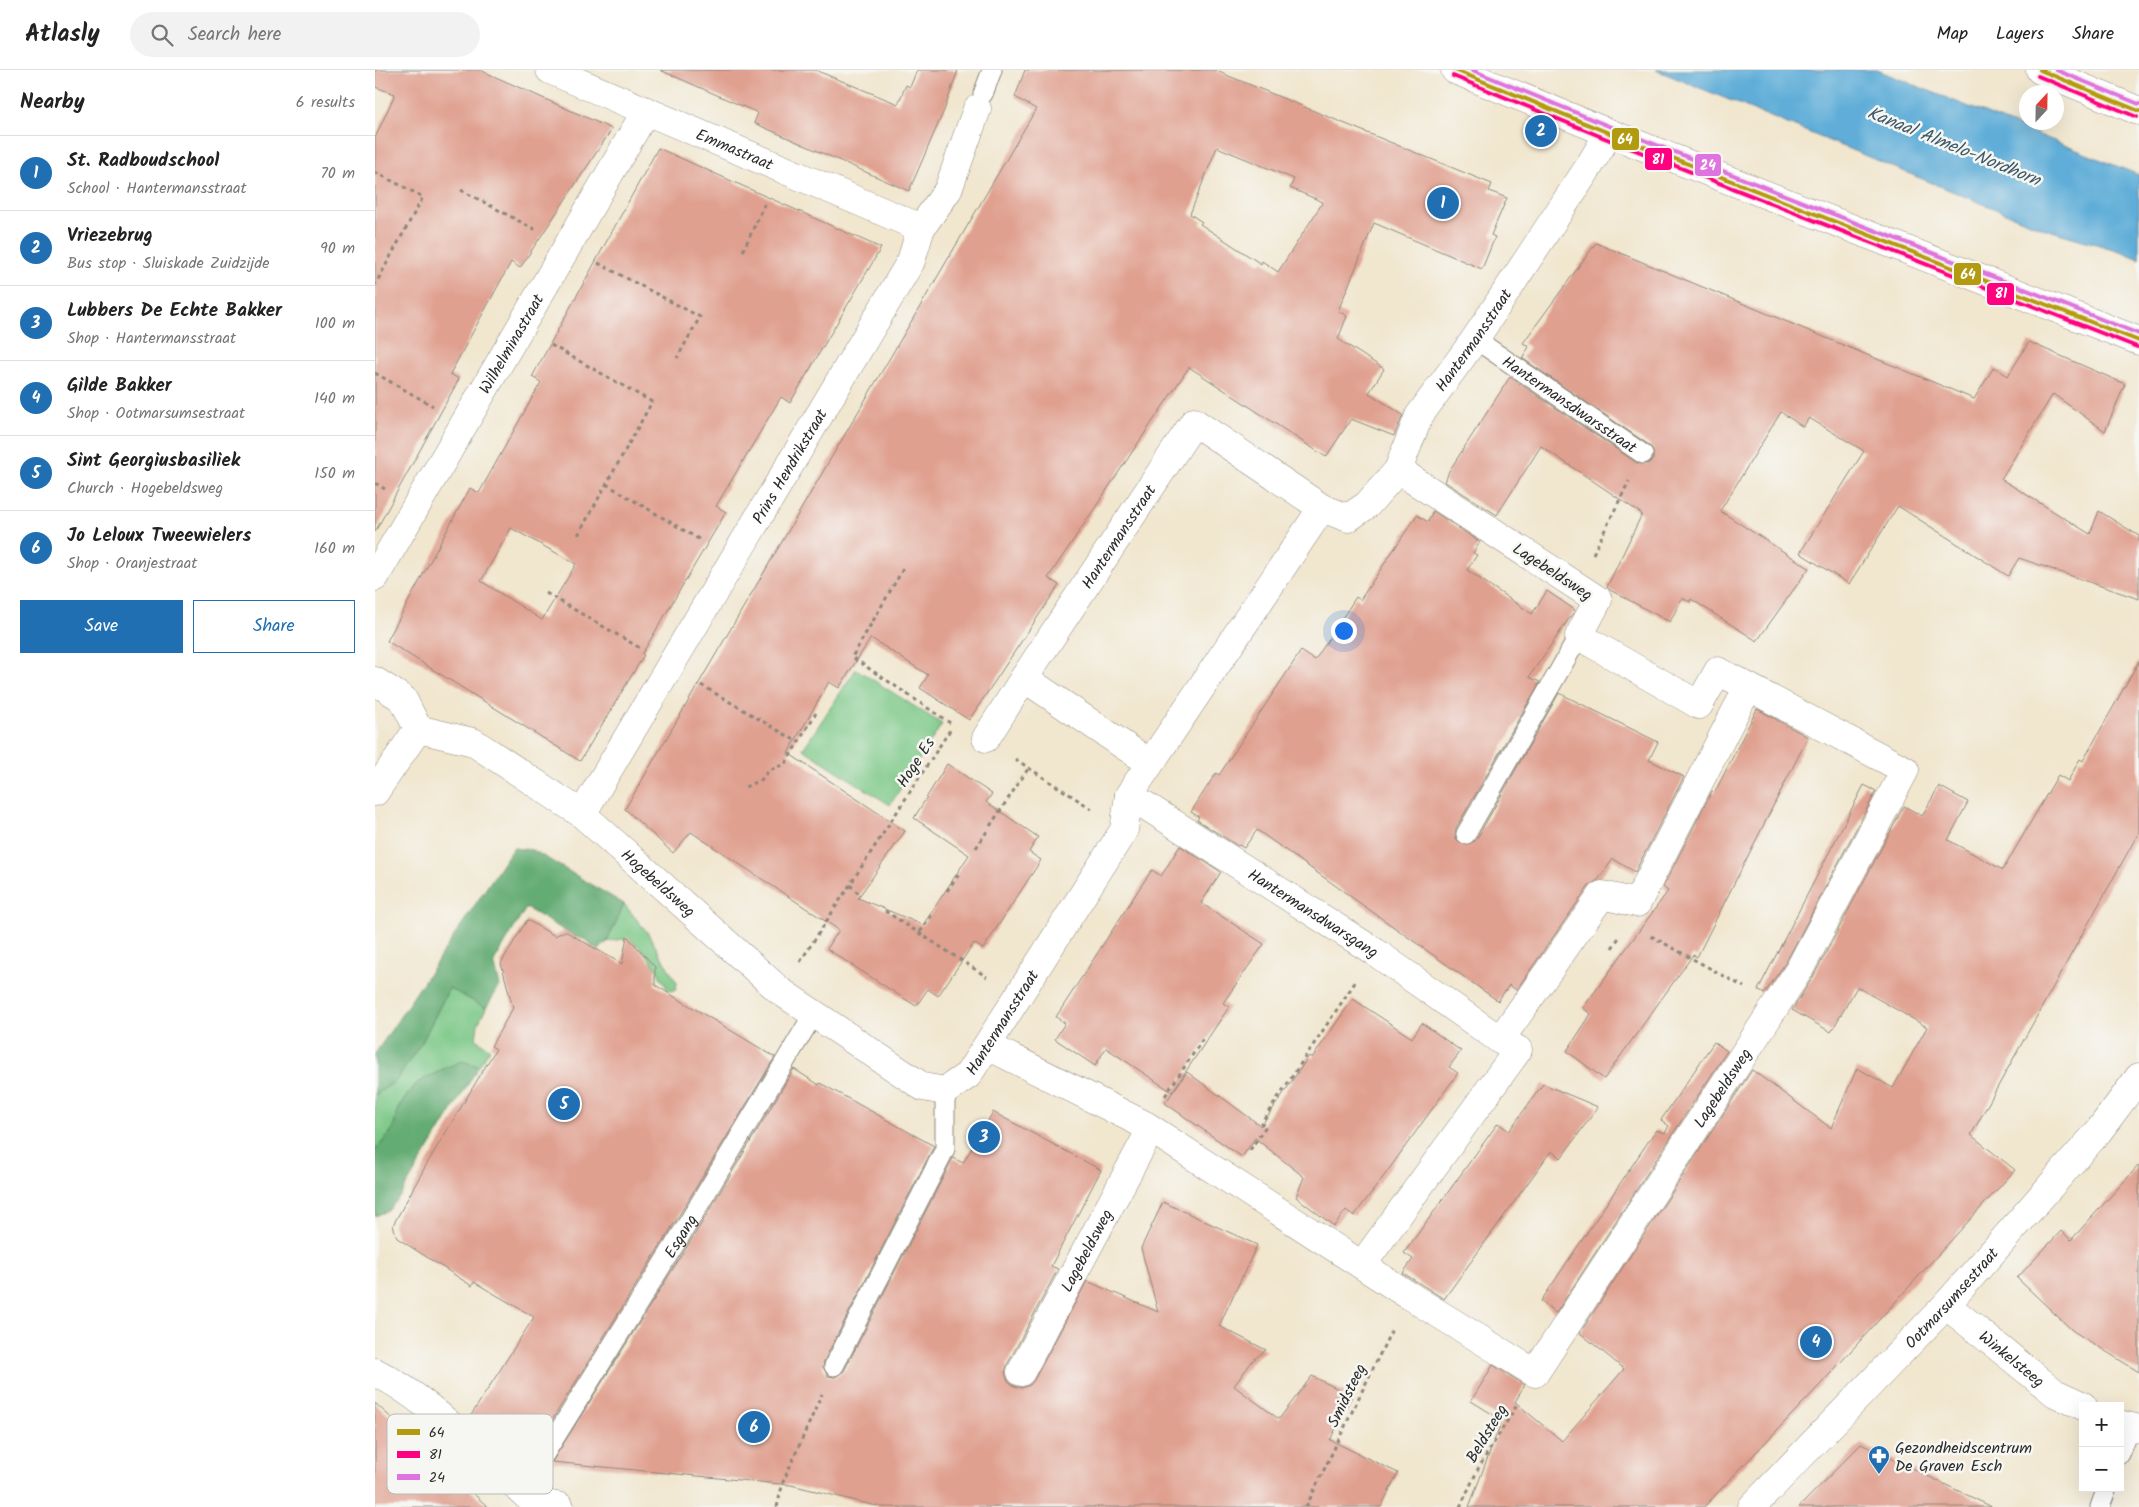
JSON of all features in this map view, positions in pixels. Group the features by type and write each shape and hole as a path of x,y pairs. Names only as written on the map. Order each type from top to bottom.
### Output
{"street":[{"name":"Emmastraat","path":"550,70 921,228"},
{"path":"1455,70 1609,133 2139,341"},
{"path":"2039,70 2139,111"},
{"name":"Prins Hendrikstraat","path":"582,814 911,261 921,228 948,190 980,101"},
{"name":"Wilhelminastraat","path":"375,578 646,111"},
{"name":"Hantermansstraat","path":"985,738 1194,422 1322,508 1348,518 1367,505 1398,470 1419,416 1475,340 1609,133"},
{"name":"Lagebeldsweg","path":"1398,470 1598,600 1579,636 1699,705 1718,671 1905,770 1799,970 1777,1006 1535,1373"},
{"name":"Hantermansstraat","path":"945,1091 968,1075 987,1046 1017,996 1125,830 1129,795 1322,508"},
{"path":"1024,678 1150,763"},
{"path":"375,681 403,699 418,729 375,792"},
{"path":"1362,1265 1519,1050 1498,1038 1602,895 1637,903 1748,687"},
{"name":"Hogebeldsweg","path":"418,729 473,742 582,814 780,991 813,1015 923,1087 945,1091"},
{"name":"Hantermansdwarsgang","path":"1129,795 1375,952 1498,1038"},
{"path":"987,1046 1148,1127 1408,1295 1535,1373"},
{"name":"Ootmarsumsestraat","path":"1752,1507 1946,1305 2098,1132 2139,1077"},
{"name":"Lagebeldsweg","path":"1021,1372 1148,1127"},
{"name":"Winkelsteeg","path":"1946,1305 2055,1393 2079,1404"},
{"path":"375,1372 415,1396 433,1414"},
{"path":"523,1502 560,1507"}],"lane":[{"name":"Prins Hendrikstraat","path":"980,101 992,70"},
{"name":"Hantermansdwarsstraat","path":"1475,340 1643,454"},
{"path":"1466,834 1579,636"},
{"name":"Esgang","path":"553,1442 690,1220 813,1015"},
{"path":"834,1366 945,1150 945,1091"},
{"path":"2123,1447 2130,1427"},
{"path":"2100,1507 2106,1492"}],"path":[{"path":"743,251 780,168"},
{"path":"375,172 423,197 375,285"},
{"path":"520,328 652,402 577,537"},
{"path":"375,373 464,423"},
{"name":"Hantermansdwarsstraat","path":"1577,586 1643,454"},
{"path":"606,484 734,559"},
{"path":"903,569 852,657 954,725"},
{"path":"745,787 761,780 769,770 785,764 816,713"},
{"name":"Hoge Es","path":"780,991 954,725 985,738 1125,830"},
{"path":"976,848 1029,768"},
{"path":"947,892 960,872"},
{"path":"850,885 861,896"},
{"path":"885,911 1017,996"},
{"path":"920,932 931,915"},
{"path":"1647,934 1777,1006"},
{"path":"1230,1180 1266,1126 1261,1123 1375,952"},
{"path":"1148,1127 1205,1036"},
{"name":"Smidsteeg","path":"1306,1507 1408,1295"},
{"path":"777,1507 783,1482 834,1366"},
{"name":"Beldsteeg","path":"1461,1507 1479,1467 1535,1373"}],"green space":[{"path":"856,669 942,724 890,805 803,749"},
{"path":"513,848 533,850 624,904 607,942 597,952 587,940 574,936 526,908 494,962 500,986 486,1008 449,988 422,1042 396,1081 375,1095 375,1054"},
{"path":"624,904 647,932 677,983 676,990 669,991 647,955 635,944 622,939 607,942"},
{"path":"449,988 486,1008 478,1024 476,1039 490,1049 479,1066 462,1062 443,1069 417,1083 399,1106 393,1129 375,1151 375,1095 396,1080 422,1042"},
{"path":"462,1061 479,1066 400,1196 388,1211 375,1216 375,1151 393,1129 399,1106 417,1083"}],"water":[{"name":"Kanaal Almelo-Nordhorn","path":"1656,70 1877,70 2019,127 2019,130 2027,130 2139,175 2139,259 2123,252 2042,228"}],"building":[{"path":"375,70 480,70 612,129 520,268 511,262 450,374 459,379 375,532 375,138 395,94 375,87"},
{"path":"660,70 815,70 898,104 906,85 910,87 917,70 958,70 945,108 909,191 754,123 758,113"},
{"path":"1025,70 1214,70 1492,184 1489,191 1507,198 1491,235 1495,237 1482,269 1374,223 1338,311 1347,316 1338,339 1384,369 1369,393 1403,415 1394,436 1351,419 1326,457 1189,367 1048,578 1059,585 969,720 920,688 928,675 871,638 839,688 829,682 788,753 905,831 858,898 923,925 969,855 914,818 947,764 992,794 986,802 1038,837 1029,852 1041,860 983,949 974,943 938,996 928,989 916,1006 827,949 839,930 691,832 673,853 625,809 1036,109 1015,97","holes":["1217,147 1294,179 1290,188 1323,202 1278,272 1262,261 1261,264 1200,224 1202,222 1190,214"]},
{"path":"658,148 881,248 790,403 781,397 716,506 726,512 642,654 644,655 580,761 387,641 470,488 479,493 541,382 532,377","holes":["511,528 576,564 542,620 481,581"]},
{"path":"1596,243 1974,399 1994,367 2008,376 2029,342 2125,384 2105,431 2053,394 2001,479 2090,534 2099,511 2139,536 2139,599 2019,558 2008,576 1898,506 1849,584 1800,553 1864,451 1809,418 1803,427 1781,412 1720,511 1809,568 1757,641 1691,599 1690,602 1682,598 1670,622 1610,590 1607,587 1642,514 1541,446 1497,515 1445,482 1449,471 1510,377 1637,463 1647,464 1653,460 1653,450 1649,445 1522,358 1529,347 1523,343"},
{"path":"1433,511 1480,542 1473,553 1477,555 1467,570 1532,614 1547,591 1575,610 1529,677 1540,682 1456,828 1455,835 1457,840 1467,845 1476,840 1559,693 1658,742 1649,760 1684,777 1635,872 1613,859 1598,880 1589,886 1516,990 1509,985 1498,1001 1257,830 1244,848 1197,820 1199,817 1191,812 1216,773 1219,775 1301,651 1315,660 1356,597 1360,600 1417,515 1428,522"},
{"path":"2139,661 2139,832 1971,1135 2015,1170 1820,1385 1704,1507 1469,1507 1502,1420 1471,1401 1493,1365 1525,1385 1515,1402 1562,1441 1624,1369 1580,1333 1752,1070 1831,1128 1857,1068 1893,1088 1927,1027 1857,987 1831,1032 1792,1010 1813,977 1904,806 1922,816 1939,786 1968,802 1948,840 2003,870 2058,775 2068,781 2080,759 2083,761"},
{"path":"1757,709 1808,737 1697,957 1693,955 1604,1079 1567,1051 1591,1014 1583,1008 1668,891 1663,887 1712,791 1715,792"},
{"path":"1864,785 1876,791 1786,962 1764,994 1758,990"},
{"path":"1180,846 1221,872 1201,903 1264,944 1223,1003 1229,1007 1172,1092 1106,1048 1095,1066 1055,1039 1065,1023 1056,1017 1152,870 1161,876"},
{"path":"527,920 555,936 565,931 622,964 627,936 655,967 655,985 775,1057 553,1418 553,1414 472,1414 534,1317 474,1282 472,1286 397,1238 393,1225 425,1167 496,1049 491,1046 513,1008 501,963"},
{"path":"1353,999 1412,1038 1422,1023 1461,1051 1449,1067 1458,1073 1384,1176 1354,1216 1346,1210 1334,1226 1296,1197 1304,1177 1255,1138 1242,1157 1165,1103 1187,1072 1261,1126 1309,1056 1312,1058"},
{"path":"1714,1042 1727,1051 1556,1313 1541,1301 1656,1130 1665,1133 1669,1126 1661,1120"},
{"path":"794,1069 819,1085 820,1083 934,1146 824,1361 823,1367 828,1376 835,1377 844,1371 953,1158 963,1163 993,1112 1101,1170 1051,1266 1058,1269 1007,1365 1005,1373 1008,1381 1014,1386 1022,1388 1030,1385 1034,1380 1087,1281 1158,1312 1141,1248 1163,1202 1257,1245 1219,1326 1266,1350 1253,1360 1234,1386 1279,1419 1312,1376 1352,1396 1330,1440 1398,1473 1381,1507 881,1507 791,1485 553,1462 695,1234"},
{"path":"1543,1084 1598,1107 1561,1158 1551,1151 1444,1299 1403,1273 1413,1259 1404,1253 1498,1123 1509,1131"},
{"path":"2139,1165 2139,1372 2073,1331 2017,1278 2061,1231 2071,1240"},
{"path":"375,1403 387,1414 387,1494 474,1494 488,1507 375,1507"},
{"name":"Gezondheidscentrum De Graven Esch","path":"1861,1444 1992,1507 1799,1507"}],"transit line":[{"name":"64","path":"1455,70 1609,133 2139,341"},
{"name":"24","path":"1472,70 1611,127 2139,334"},
{"name":"64","path":"2040,70 2139,111"},
{"name":"24","path":"2056,70 2139,104"},
{"name":"81","path":"1453,76 1607,139 2137,347"},
{"name":"81","path":"2038,76 2137,117"}],"place":[{"name":"Vriezebrug","path":"1541,131"},
{"name":"St. Radboudschool","path":"1443,203"},
{"name":"Sint Georgiusbasiliek","path":"564,1104"},
{"name":"Lubbers De Echte Bakker","path":"984,1137"},
{"name":"Gilde Bakker","path":"1816,1342"},
{"name":"Jo Leloux Tweewielers","path":"754,1427"},
{"name":"Gezondheidscentrum De Graven Esch","path":"1879,1475"}]}
